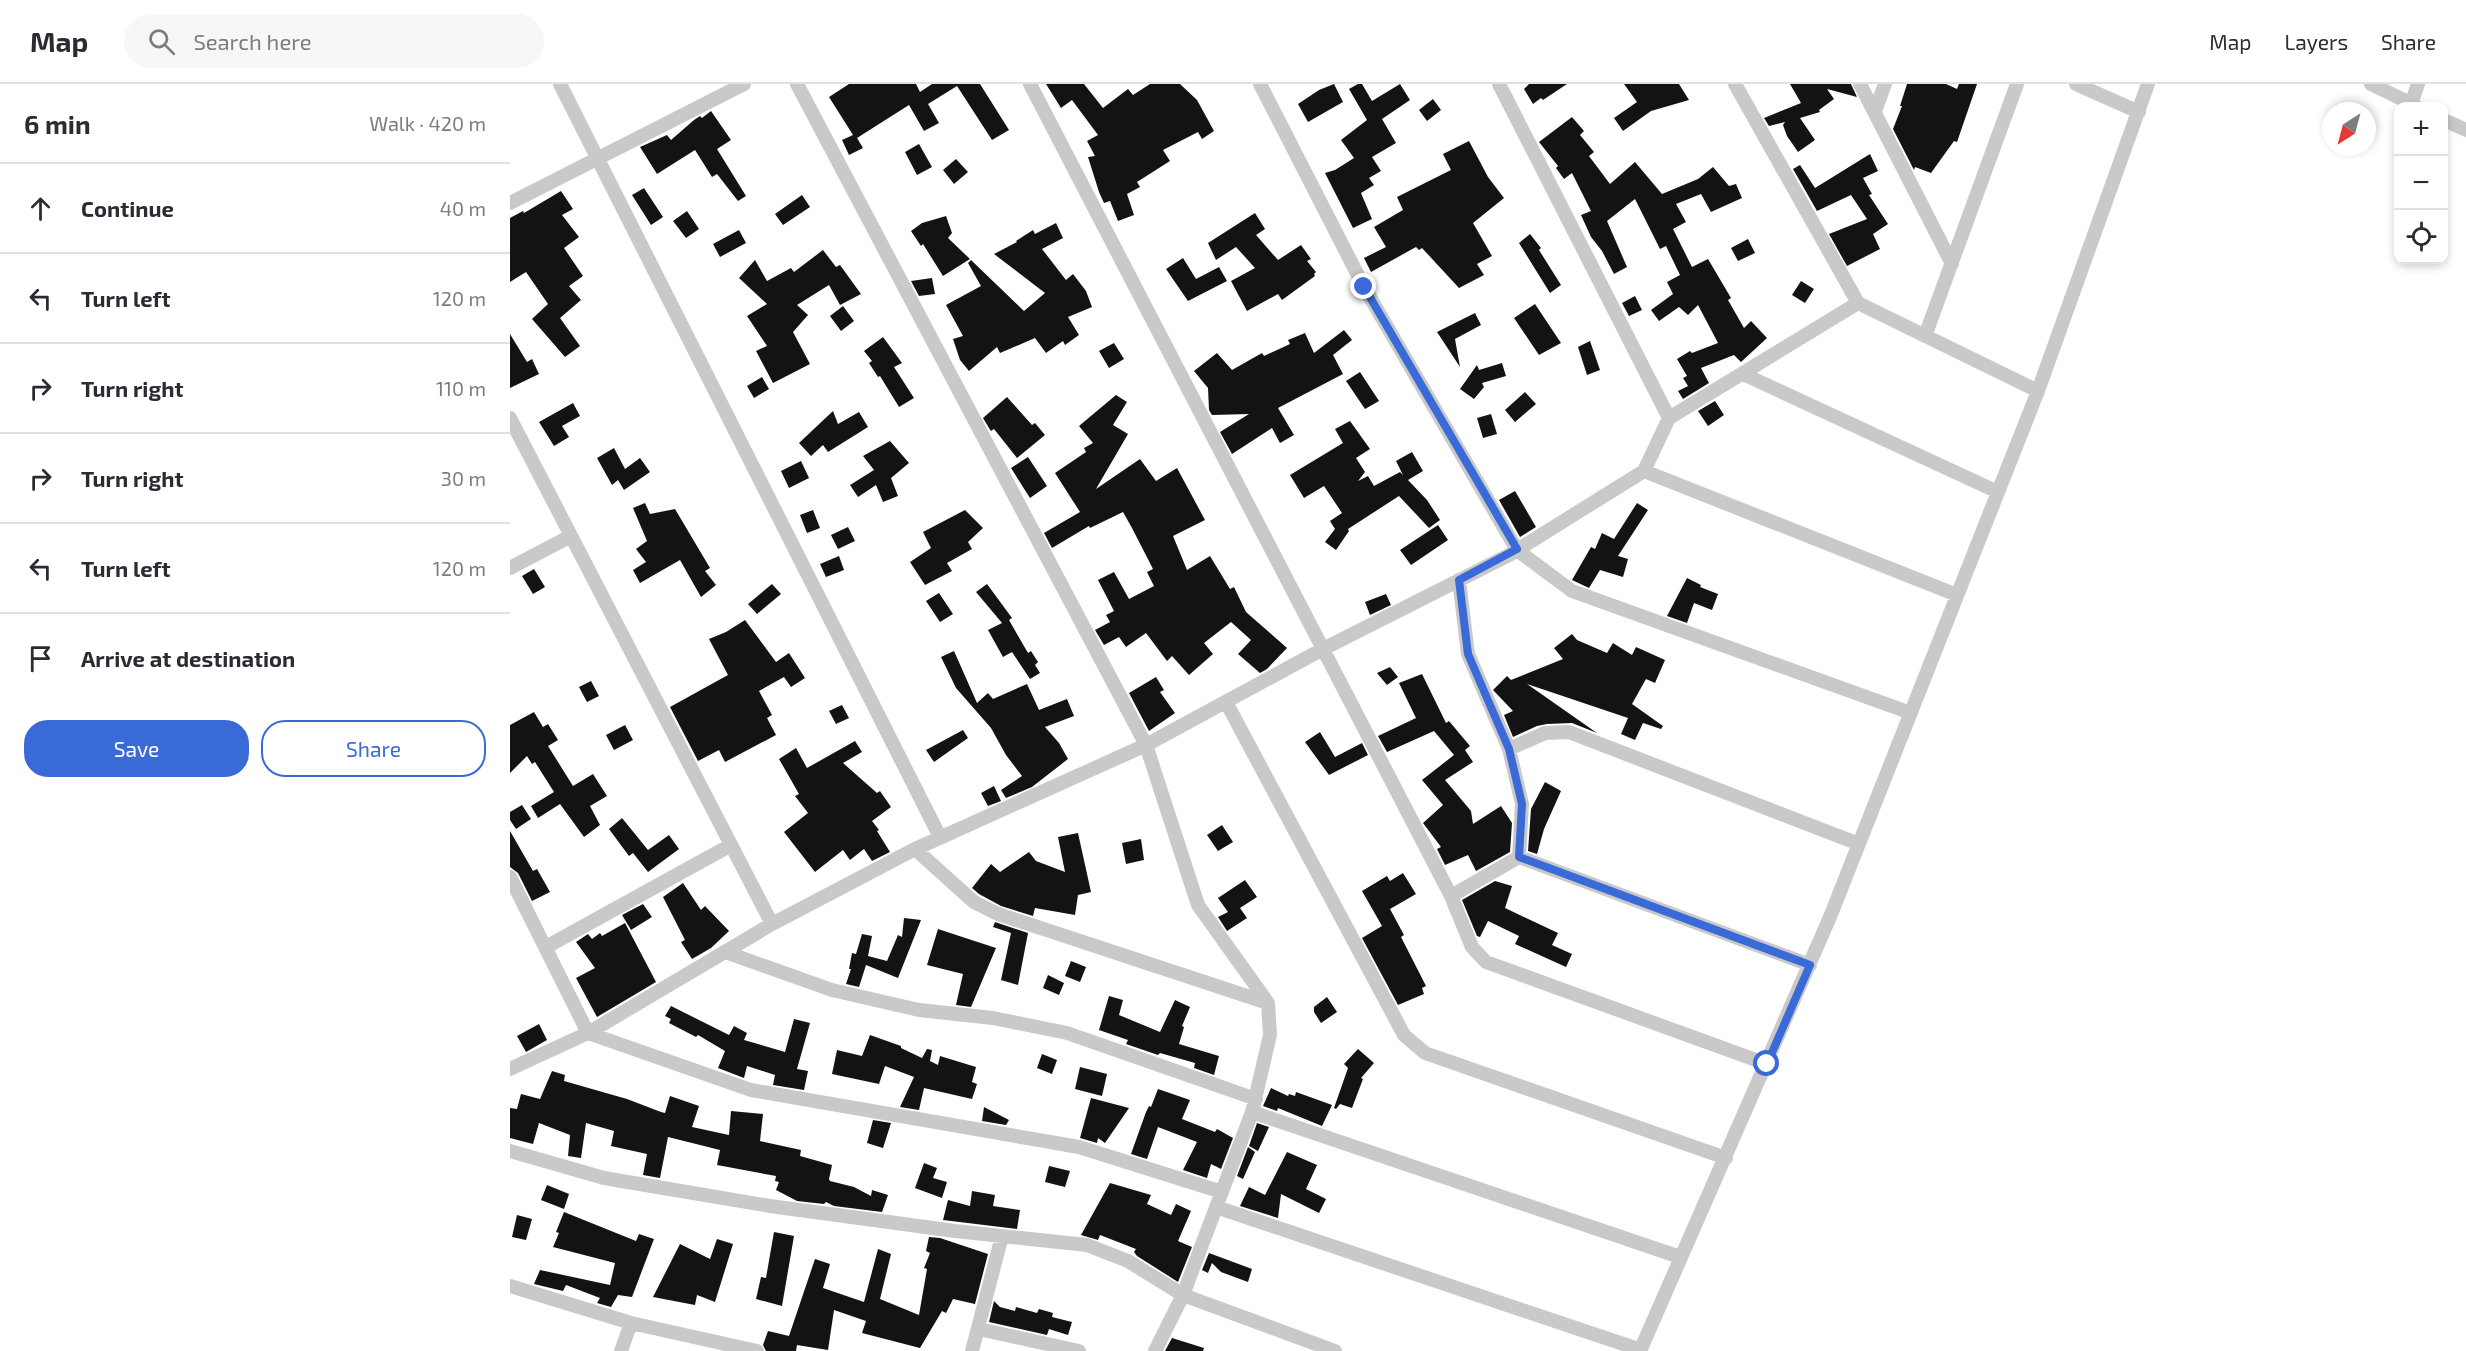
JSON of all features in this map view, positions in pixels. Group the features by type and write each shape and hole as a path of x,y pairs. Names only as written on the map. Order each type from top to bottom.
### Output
{"street":[{"path":"560,84 940,837"},
{"path":"510,203 744,84"},
{"path":"797,84 1146,745 1198,905 1268,1003 1270,1035 1254,1105 1183,1295 1155,1351"},
{"path":"1030,84 1451,896 1472,947 1486,962 1767,1064"},
{"path":"1260,84 1364,287 1517,549 1572,591 1911,713"},
{"path":"1499,84 1670,418"},
{"path":"1735,84 1858,303 2038,392"},
{"path":"1860,84 1952,264"},
{"path":"1875,111 1885,84"},
{"path":"1925,336 2018,84"},
{"path":"2076,84 2139,112"},
{"path":"1216,1207 1640,1350 1810,965 1859,844 2038,392 2148,84"},
{"path":"2371,84 2407,102"},
{"path":"2414,102 2418,84"},
{"path":"2448,122 2466,130"},
{"path":"510,1069 588,1034 772,924 915,849 1146,745 1323,649 1517,549 1644,471 1670,418 1858,303"},
{"path":"1743,374 1998,492"},
{"path":"510,418 772,924"},
{"path":"1644,471 1957,595"},
{"path":"510,568 571,536"},
{"path":"1459,580 1468,654 1509,749 1522,804 1519,857"},
{"path":"1226,702 1404,1035 1425,1053 1726,1158"},
{"path":"1509,749 1545,733 1569,732 1859,844"},
{"path":"546,947 731,845"},
{"path":"915,849 974,902 998,914 1268,1003"},
{"path":"1451,896 1519,857"},
{"path":"1519,857 1810,965"},
{"path":"510,877 588,1034 751,1090 1078,1147 1222,1192"},
{"path":"725,952 832,990 919,1010 993,1018 1067,1033 1254,1105 1680,1257"},
{"path":"510,1151 604,1178 770,1206 1087,1245 1128,1260 1183,1295 1335,1351"},
{"path":"972,1351 1002,1236"},
{"path":"510,1286 631,1323 757,1351"},
{"path":"621,1351 631,1323"},
{"path":"979,1329 1079,1351"}],"building":[{"path":"849,84 916,84 920,92 932,84 980,84 1009,130 992,140 957,86 928,104 939,123 924,131 909,105 857,138 863,148 849,155 842,140 853,135 829,97"},
{"path":"1046,84 1084,84 1103,108 1128,89 1133,95 1150,84 1180,84 1197,100 1214,131 1202,139 1198,132 1163,150 1170,161 1137,182 1140,187 1127,194 1134,215 1118,221 1110,201 1104,203 1088,157 1095,156 1087,141 1098,135 1072,100 1061,108"},
{"path":"1334,84 1343,102 1308,122 1298,104 1319,90"},
{"path":"1362,84 1372,101 1400,84 1410,100 1382,119 1396,143 1372,157 1381,171 1369,178 1374,185 1361,193 1372,219 1353,228 1325,173 1335,170 1354,158 1341,140 1367,120 1349,89"},
{"path":"1529,84 1567,84 1533,104 1524,89"},
{"path":"1624,84 1679,84 1689,100 1651,111 1623,131 1614,118 1637,102"},
{"path":"1790,84 1851,84 1857,97 1827,89 1834,99 1819,110 1820,112 1800,118 1815,140 1798,152 1787,136 1783,125 1785,122 1769,126 1764,118 1801,103"},
{"path":"1907,84 1946,84 1957,89 1959,84 1977,84 1957,142 1954,141 1931,173 1915,167 1914,170 1893,129"},
{"path":"1433,99 1441,110 1427,121 1419,110"},
{"path":"711,111 731,140 717,149 746,196 738,201 717,174 712,177 695,150 657,174 640,147 667,135 671,140 694,120 700,116 702,118"},
{"path":"1572,117 1584,131 1580,135 1594,152 1589,156 1610,184 1635,162 1662,194 1698,179 1713,167 1729,186 1736,184 1742,198 1711,212 1701,194 1676,204 1686,222 1673,229 1692,267 1708,259 1731,298 1728,300 1744,328 1751,321 1767,338 1741,362 1734,355 1701,368 1709,383 1683,399 1678,391 1688,386 1683,378 1687,376 1677,359 1690,351 1692,353 1718,343 1698,305 1688,315 1679,307 1659,321 1651,310 1673,294 1667,282 1680,275 1666,246 1660,249 1635,199 1607,221 1627,267 1614,274 1602,251 1591,237 1581,215 1591,211 1572,173 1564,179 1556,168 1558,166 1539,142"},
{"path":"1469,141 1488,177 1504,198 1473,223 1492,256 1477,264 1484,275 1459,288 1422,248 1419,250 1416,247 1371,272 1364,258 1386,247 1374,227 1403,210 1397,197 1451,170 1443,154"},
{"path":"919,144 932,167 917,175 905,152"},
{"path":"1870,154 1878,171 1863,178 1872,194 1869,195 1888,224 1873,234 1880,249 1847,266 1829,234 1867,219 1851,195 1817,211 1793,169 1800,165 1815,188"},
{"path":"956,159 968,172 954,184 943,170"},
{"path":"644,188 663,217 651,225 632,195"},
{"path":"561,191 573,209 562,215 579,237 564,248 583,276 569,286 581,300 560,318 580,346 565,357 532,319 548,304 526,272 510,282 510,218 523,211 524,213"},
{"path":"802,195 810,207 783,225 775,214"},
{"path":"687,211 699,229 686,238 673,221"},
{"path":"1255,213 1265,229 1256,235 1278,260 1301,245 1311,259 1307,261 1316,272 1315,276 1282,300 1278,294 1247,311 1231,281 1255,268 1236,247 1216,260 1208,243"},
{"path":"946,216 952,233 948,238 970,259 943,276 923,244 921,246 911,231 922,223"},
{"path":"1056,223 1063,238 1042,249 1066,280 1073,274 1086,291 1092,307 1068,317 1079,335 1065,345 1063,341 1046,353 1035,338 1000,353 997,347 969,371 960,360 953,339 963,336 946,305 981,286 968,263 971,260 1024,311 1045,293 994,254 1017,242 1033,230 1035,234"},
{"path":"739,230 746,243 720,257 713,244"},
{"path":"1530,234 1541,248 1539,250 1561,285 1550,293 1519,243"},
{"path":"1748,239 1755,253 1738,261 1731,248"},
{"path":"823,250 836,267 840,265 861,294 840,305 829,285 797,305 808,315 793,332 810,364 773,383 756,351 767,346 747,316 767,304 739,278 755,260 767,281 791,268 794,272"},
{"path":"1183,258 1196,279 1219,267 1227,281 1188,301 1166,269"},
{"path":"932,278 935,294 919,296 911,281"},
{"path":"1801,281 1814,289 1805,303 1792,295"},
{"path":"1635,296 1642,310 1629,316 1622,303"},
{"path":"1535,304 1561,343 1539,355 1514,318"},
{"path":"843,306 854,321 841,331 830,316"},
{"path":"1475,313 1481,325 1455,339 1460,367 1437,332"},
{"path":"1344,330 1352,340 1333,355 1343,374 1278,408 1294,435 1280,443 1272,428 1232,454 1220,432 1249,414 1212,415 1209,410 1208,388 1194,371 1217,353 1232,370 1262,353 1264,356 1290,344 1288,340 1305,333 1314,353"},
{"path":"510,334 527,362 532,359 539,374 510,388"},
{"path":"883,337 902,363 894,367 914,398 899,407 869,363 872,361 864,351"},
{"path":"1590,341 1600,370 1587,375 1578,347"},
{"path":"1114,343 1124,359 1109,368 1099,351"},
{"path":"1502,363 1506,376 1482,383 1484,387 1474,399 1460,389 1477,365 1479,370"},
{"path":"1360,372 1379,401 1365,409 1346,381"},
{"path":"762,377 769,389 754,398 747,386"},
{"path":"1525,392 1536,404 1515,422 1505,410"},
{"path":"1116,395 1127,402 1113,425 1128,434 1096,489 1140,459 1156,481 1177,468 1205,520 1173,536 1187,570 1210,556 1230,589 1234,587 1246,612 1287,648 1267,669 1260,673 1238,654 1251,640 1231,622 1204,643 1213,654 1189,675 1172,656 1167,661 1146,633 1126,647 1119,637 1104,645 1095,630 1110,622 1106,615 1114,611 1098,580 1114,572 1129,599 1154,586 1147,572 1153,569 1132,528 1123,512 1090,528 1089,526 1052,548 1044,533 1080,512 1055,473 1086,452 1084,448 1093,443 1079,426"},
{"path":"1007,397 1032,425 1035,423 1045,435 1017,458 994,429 991,431 983,418"},
{"path":"1715,401 1724,415 1708,426 1698,411"},
{"path":"573,403 580,416 562,426 569,437 554,446 539,422"},
{"path":"833,411 838,424 859,412 868,427 828,452 823,445 811,456 799,443"},
{"path":"1491,414 1497,434 1483,438 1477,418"},
{"path":"1350,421 1370,449 1356,458 1365,472 1358,481 1368,476 1374,486 1400,472 1403,475 1396,461 1412,452 1423,471 1408,480 1427,500 1440,520 1429,528 1399,496 1348,529 1349,531 1336,550 1325,542 1335,529 1330,521 1342,513 1324,486 1304,498 1290,475 1343,443 1335,429"},
{"path":"890,441 909,463 891,478 898,496 883,502 876,485 858,497 850,485 874,470 863,456"},
{"path":"614,448 625,469 640,458 650,472 624,490 618,480 612,485 597,458"},
{"path":"1028,457 1047,486 1030,498 1011,468"},
{"path":"801,461 809,478 789,488 781,471"},
{"path":"1515,491 1536,527 1520,537 1499,500"},
{"path":"645,503 650,514 675,509 710,568 705,571 716,585 701,597 680,560 640,583 633,570 646,562 636,549 647,541 633,508"},
{"path":"1637,503 1648,510 1618,556 1628,559 1623,577 1600,570 1589,588 1572,580 1591,547 1595,549 1602,533 1614,539"},
{"path":"813,510 820,528 807,533 800,515"},
{"path":"965,510 983,528 968,542 972,549 947,563 952,571 925,585 910,562 931,548 923,532"},
{"path":"1438,525 1448,540 1411,565 1400,550"},
{"path":"848,527 855,541 838,549 831,535"},
{"path":"839,556 844,570 826,577 820,564"},
{"path":"534,569 545,587 533,594 522,576"},
{"path":"1687,578 1701,585 1700,587 1718,594 1712,610 1694,603 1687,623 1667,616"},
{"path":"772,584 781,594 757,614 748,604"},
{"path":"987,584 1012,618 1009,620 1028,653 1031,651 1038,662 1035,665 1040,673 1030,679 1012,652 1003,657 988,630 1002,623 976,592"},
{"path":"939,593 953,614 940,622 926,601"},
{"path":"1386,594 1391,605 1370,615 1365,602"},
{"path":"745,620 776,662 789,653 805,678 791,687 784,677 759,691 772,715 767,718 776,735 725,762 719,750 698,761 670,707 728,675 709,639"},
{"path":"1572,634 1577,640 1607,653 1613,643 1632,655 1636,647 1665,660 1655,683 1646,679 1632,704 1663,726 1661,729 1643,723 1635,740 1621,734 1628,718 1527,684 1597,733 1572,723 1547,724 1513,737 1504,715 1513,711 1493,690 1507,676 1511,680 1563,659 1554,648"},
{"path":"954,651 977,703 988,693 993,699 1027,684 1039,710 1067,699 1074,716 1045,727 1059,743 1068,759 1032,787 1006,798 1001,790 1022,776 1006,755 991,728 956,688 941,657"},
{"path":"1390,667 1398,677 1387,685 1377,673"},
{"path":"1422,674 1446,723 1449,721 1470,746 1465,750 1473,762 1445,780 1471,811 1473,824 1501,806 1512,823 1510,852 1476,871 1468,855 1445,865 1437,849 1441,847 1423,823 1443,805 1422,780 1454,755 1434,731 1387,752 1378,736 1416,718 1399,683"},
{"path":"1156,677 1164,690 1160,692 1175,713 1149,731 1129,693"},
{"path":"591,681 599,696 587,702 579,687"},
{"path":"842,705 849,718 836,724 829,711"},
{"path":"534,712 543,727 548,724 558,740 548,746 573,786 593,774 607,796 590,806 600,825 584,837 560,804 538,818 531,806 554,792 535,762 532,764 527,756 510,773 510,725"},
{"path":"625,725 633,740 614,750 606,735"},
{"path":"963,730 968,738 934,762 926,750"},
{"path":"1320,732 1335,757 1362,743 1368,755 1329,775 1305,742"},
{"path":"855,741 862,752 843,763 877,793 880,791 891,807 872,821 890,852 872,861 864,849 850,860 843,850 815,872 784,832 808,813 795,796 799,794 779,759 796,748 807,768"},
{"path":"1545,782 1561,791 1544,829 1537,854 1528,851 1531,809"},
{"path":"994,786 1001,801 988,806 981,793"},
{"path":"522,805 531,819 516,829 510,820 510,812"},
{"path":"622,818 648,850 669,835 679,849 648,872 633,853 629,856 609,829"},
{"path":"1222,825 1233,842 1218,851 1207,835"},
{"path":"510,831 533,871 537,869 550,892 532,901 518,873 510,867"},
{"path":"1078,833 1091,892 1078,895 1075,915 1035,908 1033,916 1001,906 972,888 991,864 1000,872 1029,852 1036,861 1065,872 1058,837"},
{"path":"1141,839 1144,860 1126,864 1122,843"},
{"path":"1403,873 1416,894 1390,909 1404,935 1401,937 1426,986 1422,988 1424,994 1398,1005 1362,938 1382,926 1362,891 1387,876 1390,881"},
{"path":"1245,880 1257,897 1240,908 1247,918 1227,931 1218,917 1228,912 1218,898"},
{"path":"1495,881 1512,886 1505,908 1558,933 1552,945 1572,954 1566,967 1515,944 1519,936 1488,921 1480,937 1477,936 1462,900"},
{"path":"683,883 701,910 705,906 729,931 711,948 692,959 681,942 685,940 663,897"},
{"path":"643,904 652,917 631,930 622,915"},
{"path":"904,918 921,920 898,978 866,965 859,987 846,984 851,969 849,969 852,953 856,954 862,934 872,936 868,956 887,961 898,935 902,937"},
{"path":"995,922 1028,933 1018,985 1001,980 1011,933 993,927"},
{"path":"625,923 656,982 597,1017 576,978 595,968 576,942 588,934 592,939 600,933 602,936"},
{"path":"938,929 996,948 971,1007 956,1005 963,974 927,965"},
{"path":"1071,961 1086,967 1080,982 1065,976"},
{"path":"1048,975 1064,983 1059,995 1043,988"},
{"path":"1109,996 1123,1000 1119,1015 1160,1032 1175,1000 1190,1007 1182,1026 1184,1027 1179,1044 1219,1056 1214,1075 1194,1068 1195,1063 1160,1053 1158,1055 1126,1044 1128,1040 1099,1030"},
{"path":"1327,997 1337,1012 1321,1023 1314,1012 1314,1007"},
{"path":"671,1006 729,1035 734,1026 747,1033 744,1040 785,1052 794,1019 810,1023 797,1069 808,1071 804,1090 773,1085 775,1075 747,1066 744,1078 718,1068 725,1051 698,1035 696,1037 669,1023 671,1019 665,1016"},
{"path":"539,1024 547,1040 526,1052 517,1036"},
{"path":"870,1035 901,1046 922,1058 927,1049 932,1050 930,1061 938,1065 940,1056 976,1067 972,1082 977,1084 972,1099 924,1088 919,1110 900,1107 914,1077 885,1066 879,1084 832,1074 837,1050 862,1056"},
{"path":"1358,1049 1374,1063 1361,1078 1363,1079 1352,1108 1340,1104 1336,1109 1334,1108 1348,1068 1344,1064"},
{"path":"1042,1054 1057,1060 1052,1074 1037,1068"},
{"path":"1080,1067 1107,1074 1102,1096 1075,1089"},
{"path":"552,1071 565,1075 564,1081 627,1099 665,1113 670,1096 699,1106 692,1127 729,1135 731,1111 763,1114 760,1141 801,1150 800,1156 832,1165 830,1181 854,1187 871,1196 872,1190 888,1195 882,1212 834,1206 826,1202 824,1204 797,1201 776,1190 779,1182 775,1181 776,1176 717,1165 720,1150 668,1137 660,1178 643,1175 647,1154 611,1146 614,1131 586,1123 581,1158 568,1156 570,1135 539,1123 533,1144 510,1138 510,1108 517,1109 521,1094 540,1099"},
{"path":"1271,1088 1288,1096 1289,1094 1295,1096 1296,1092 1332,1105 1322,1126 1278,1108 1277,1111 1263,1106"},
{"path":"1158,1089 1190,1100 1182,1119 1215,1132 1217,1129 1233,1138 1221,1169 1211,1164 1207,1178 1183,1170 1197,1142 1158,1127 1147,1159 1131,1154 1146,1112 1149,1106 1151,1107"},
{"path":"1091,1098 1129,1108 1105,1143 1098,1138 1097,1143 1080,1138"},
{"path":"984,1107 1009,1120 1006,1125 982,1121"},
{"path":"873,1120 891,1123 883,1148 867,1143"},
{"path":"1257,1123 1269,1127 1258,1151 1249,1146"},
{"path":"1248,1147 1255,1152 1243,1179 1237,1176"},
{"path":"1287,1152 1317,1165 1306,1189 1326,1199 1319,1213 1281,1194 1278,1218 1240,1206 1249,1187 1265,1195"},
{"path":"924,1163 937,1168 933,1178 947,1182 942,1198 915,1188"},
{"path":"1049,1166 1070,1171 1065,1187 1045,1182"},
{"path":"1110,1183 1151,1195 1147,1204 1171,1215 1176,1204 1191,1211 1178,1241 1192,1247 1178,1282 1137,1256 1134,1252 1136,1249 1100,1235 1098,1240 1081,1235"},
{"path":"547,1185 569,1194 564,1209 541,1200"},
{"path":"972,1191 995,1195 993,1206 1020,1210 1017,1229 943,1220 948,1200 970,1206"},
{"path":"564,1212 636,1241 639,1234 654,1239 632,1297 618,1295 611,1307 597,1303 600,1298 566,1285 563,1291 534,1284 540,1270 610,1285 615,1263 553,1247"},
{"path":"517,1215 532,1219 526,1240 512,1237"},
{"path":"774,1232 794,1236 782,1306 756,1299 761,1277 766,1278"},
{"path":"929,1237 940,1238 988,1254 975,1304 953,1299 946,1313 942,1311 920,1348 862,1333 866,1321 834,1310 828,1350 797,1345 796,1351 766,1351 763,1345 768,1331 789,1336 815,1259 830,1264 823,1288 864,1302 878,1249 891,1254 880,1299 919,1315 927,1269 924,1268 930,1253 926,1251"},
{"path":"717,1239 733,1244 715,1302 697,1295 695,1305 653,1297 680,1244 710,1259"},
{"path":"1209,1253 1252,1269 1248,1282 1221,1272 1212,1263 1208,1273 1202,1270"},
{"path":"994,1301 1000,1307 1015,1311 1016,1307 1037,1313 1039,1309 1053,1313 1052,1317 1072,1322 1068,1335 1049,1329 1047,1335 989,1322"},
{"path":"1172,1338 1204,1348 1203,1351 1165,1351"}],"route":[{"path":"1364,287 1517,549 1459,580 1468,654 1509,749 1522,804 1519,857 1810,965 1767,1064"}]}
